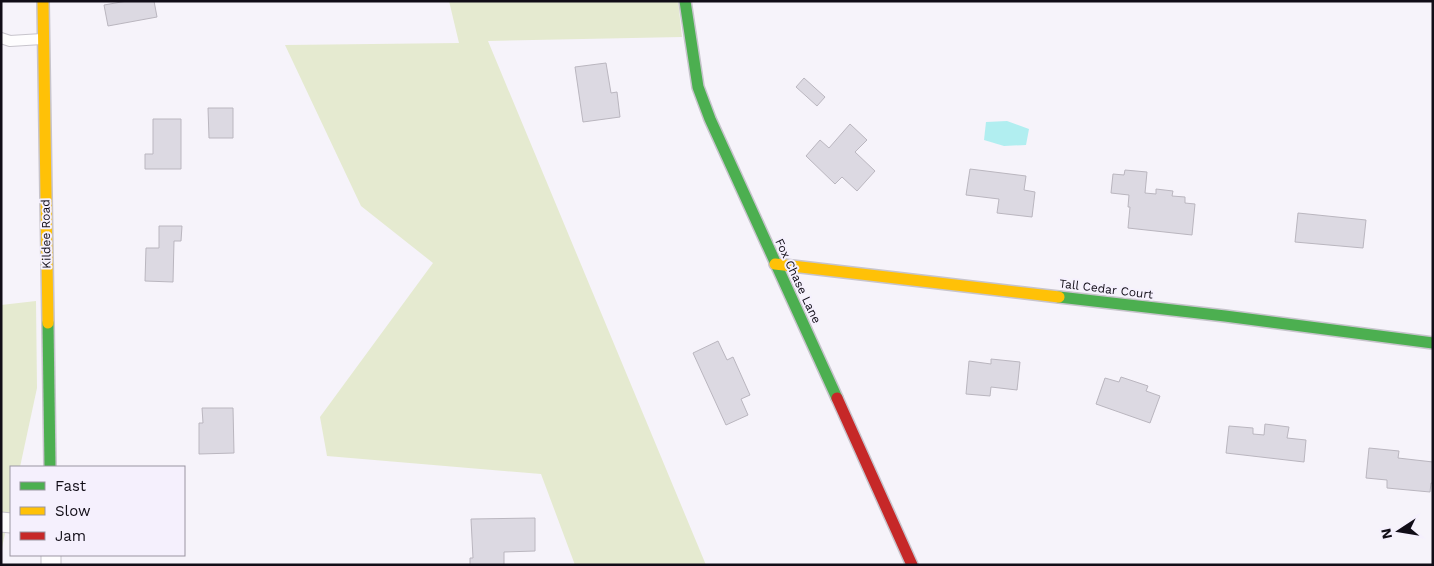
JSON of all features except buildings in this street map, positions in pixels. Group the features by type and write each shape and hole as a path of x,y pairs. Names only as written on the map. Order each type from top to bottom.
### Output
{"street":[{"name":"Kildee Road","path":"43,1 50,466"},
{"name":"Fox Chase Lane","path":"685,1 698,87 710,119 912,565"},
{"name":"Tall Cedar Court","path":"775,264 1225,316 1433,343"}],"lane":[{"path":"1,38 10,41 43,39"}],"green space":[{"path":"449,1 678,1 682,37 488,41 706,565 575,565 541,474 327,456 320,417 433,263 361,206 285,45 459,43"},
{"path":"36,301 37,388 20,466 10,466 10,511 1,552 1,305"}],"water":[{"path":"1007,121 1029,129 1026,145 1004,146 984,140 986,122"}],"traffic: fast":[{"path":"685,1 698,87 710,119 837,398"},
{"path":"1059,297 1433,343"},
{"path":"48,323 50,466"}],"traffic: slow":[{"path":"43,1 48,323"},
{"path":"775,264 1059,297"}],"traffic: jam":[{"path":"837,398 912,565"}]}
